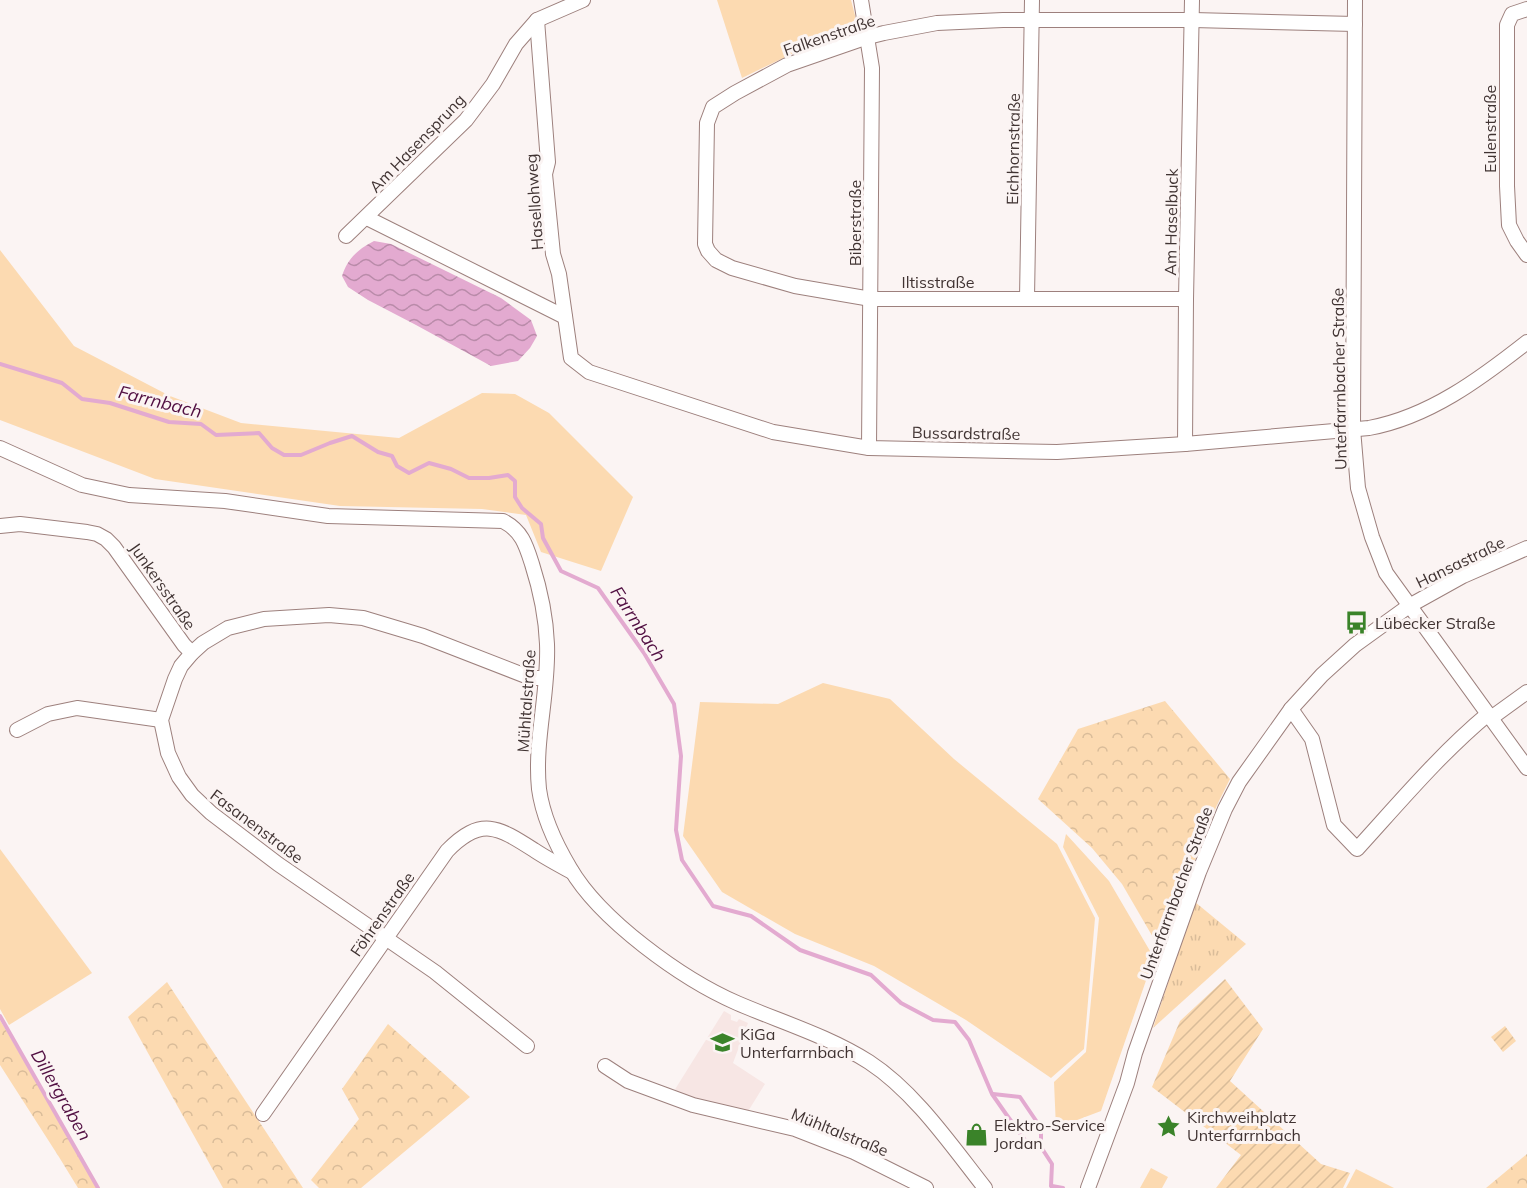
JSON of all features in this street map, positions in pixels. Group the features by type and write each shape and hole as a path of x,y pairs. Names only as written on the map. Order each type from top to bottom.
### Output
{"street":[{"name":"Am Hasensprung","path":"346,236 466,120 493,84 516,44 537,20 583,0"},
{"name":"Biberstraße","path":"861,0 872,68 869,448"},
{"name":"Eichhornstraße","path":"1027,298 1032,0"},
{"name":"Am Haselbuck","path":"1185,444 1192,0"},
{"name":"Unterfarrnbacher Straße","path":"1090,1183 1195,882 1224,809 1239,782 1291,709 1322,675 1355,645 1409,606 1386,573 1371,537 1358,488 1353,429 1355,0"},
{"name":"Eulenstraße","path":"1527,9 1512,14 1508,26 1506,186 1509,225 1527,255"},
{"name":"Hasellohweg","path":"537,20 548,162 545,174 553,254 559,274 571,358 589,372"},
{"name":"Falkenstraße","path":"705,244 707,123 713,107 787,65 868,37 937,23 1003,20 1192,20 1355,24"},
{"path":"367,218 565,317"},
{"name":"Iltisstraße","path":"705,244 716,260 732,268 795,286 871,299 1186,299"},
{"name":"Bussardstraße","path":"589,372 773,432 869,448 1057,452 1185,444 1369,428 1389,424 1419,413 1458,392 1527,342"},
{"name":"Mühltalstraße","path":"0,448 82,485 129,495 225,501 328,516 503,521 512,525 524,541 534,572 547,645 539,753 541,802 552,834 572,872 607,914 647,948 684,974 735,1002 834,1042 885,1073 912,1099 985,1188"},
{"name":"Junkersstraße","path":"0,526 20,524 73,530 97,534 106,539 192,653"},
{"name":"Hansastraße","path":"1409,606 1463,576 1527,548"},
{"path":"1409,606 1527,768"},
{"path":"17,730 48,714 77,708 161,720 181,666 202,643 228,628 264,620 329,615 363,618 423,636 531,678 545,678"},
{"path":"1291,709 1312,739 1334,825 1357,849 1408,791 1469,730 1527,692"},
{"name":"Fasanenstraße","path":"161,720 168,753 179,777 192,795 211,813 278,864 435,972 527,1047"},
{"name":"Föhrenstraße","path":"263,1114 385,938 457,840 478,829 491,828 509,834 572,872"},
{"name":"Mühltalstraße","path":"605,1065 628,1081 693,1105 795,1129 855,1152 926,1188"}],"shaded area":[{"name":"KiGa Unterfarrnbach","path":"724,1011 731,1015 731,1020 737,1022 739,1019 748,1023 733,1063 765,1084 747,1113 674,1091"}],"green space":[{"path":"717,0 851,0 857,23 850,32 802,49 742,78"},
{"path":"0,250 74,346 170,396 241,423 399,438 482,393 515,394 549,413 633,497 601,571 541,552 526,515 482,509 340,506 155,479 0,420"},
{"path":"823,683 890,699 954,759 1057,844 1095,918 1084,1049 1051,1078 966,1020 874,966 795,934 722,892 683,836 700,702 778,704"},
{"path":"1165,701 1230,779 1217,805 1163,940 1154,939 1122,884 1092,848 1038,799 1078,729"},
{"path":"1066,834 1109,881 1150,951 1151,966 1101,1111 1056,1128 1054,1082 1086,1052 1099,918 1063,847"},
{"path":"0,849 92,973 9,1025 0,1009"},
{"path":"1195,902 1246,944 1153,1028"},
{"path":"1225,979 1263,1029 1230,1081 1321,1164 1350,1173 1343,1188 1216,1188 1241,1155 1152,1087 1180,1021"},
{"path":"167,982 303,1188 223,1188 128,1017"},
{"path":"0,1020 97,1188 78,1188 0,1065"},
{"path":"388,1024 470,1097 361,1188 319,1188 311,1180 359,1119 342,1089"},
{"path":"1505,1026 1516,1041 1503,1052 1491,1037"},
{"path":"1527,1154 1527,1188 1486,1188"},
{"path":"1151,1168 1168,1177 1162,1188 1140,1188"},
{"path":"1356,1169 1394,1188 1346,1188"}],"water":[{"path":"374,241 391,244 501,298 531,320 537,336 530,348 518,361 491,366 348,287 342,276 347,264 358,251"}],"waterway":[{"name":"Farrnbach","path":"0,364 62,383 82,399 110,403 169,422 201,424 216,435 259,433 272,448 284,455 301,455 352,436 378,452 392,456 397,466 409,473 429,463 451,469 469,478 508,475 515,481 515,497 522,508 541,524 543,538 561,571 598,588 644,653 674,704 681,756 676,830 682,860 713,906 751,916 800,950 871,975 901,1003 933,1020 955,1022 969,1040 992,1094 1025,1140 1041,1147 1052,1164 1051,1186 1053,1188"},
{"name":"Dillergraben","path":"0,1016 98,1188"},
{"name":"Farrnbach","path":"993,1094 1020,1097 1041,1128 1041,1147"},
{"path":"1052,1186 1063,1188"}],"place":[{"name":"Lübecker Straße","path":"1357,623"},
{"name":"KiGa Unterfarrnbach","path":"722,1043"},
{"name":"Kirchweihplatz Unterfarrnbach","path":"1169,1126"},
{"name":"Elektro-Service Jordan","path":"976,1134"}]}
